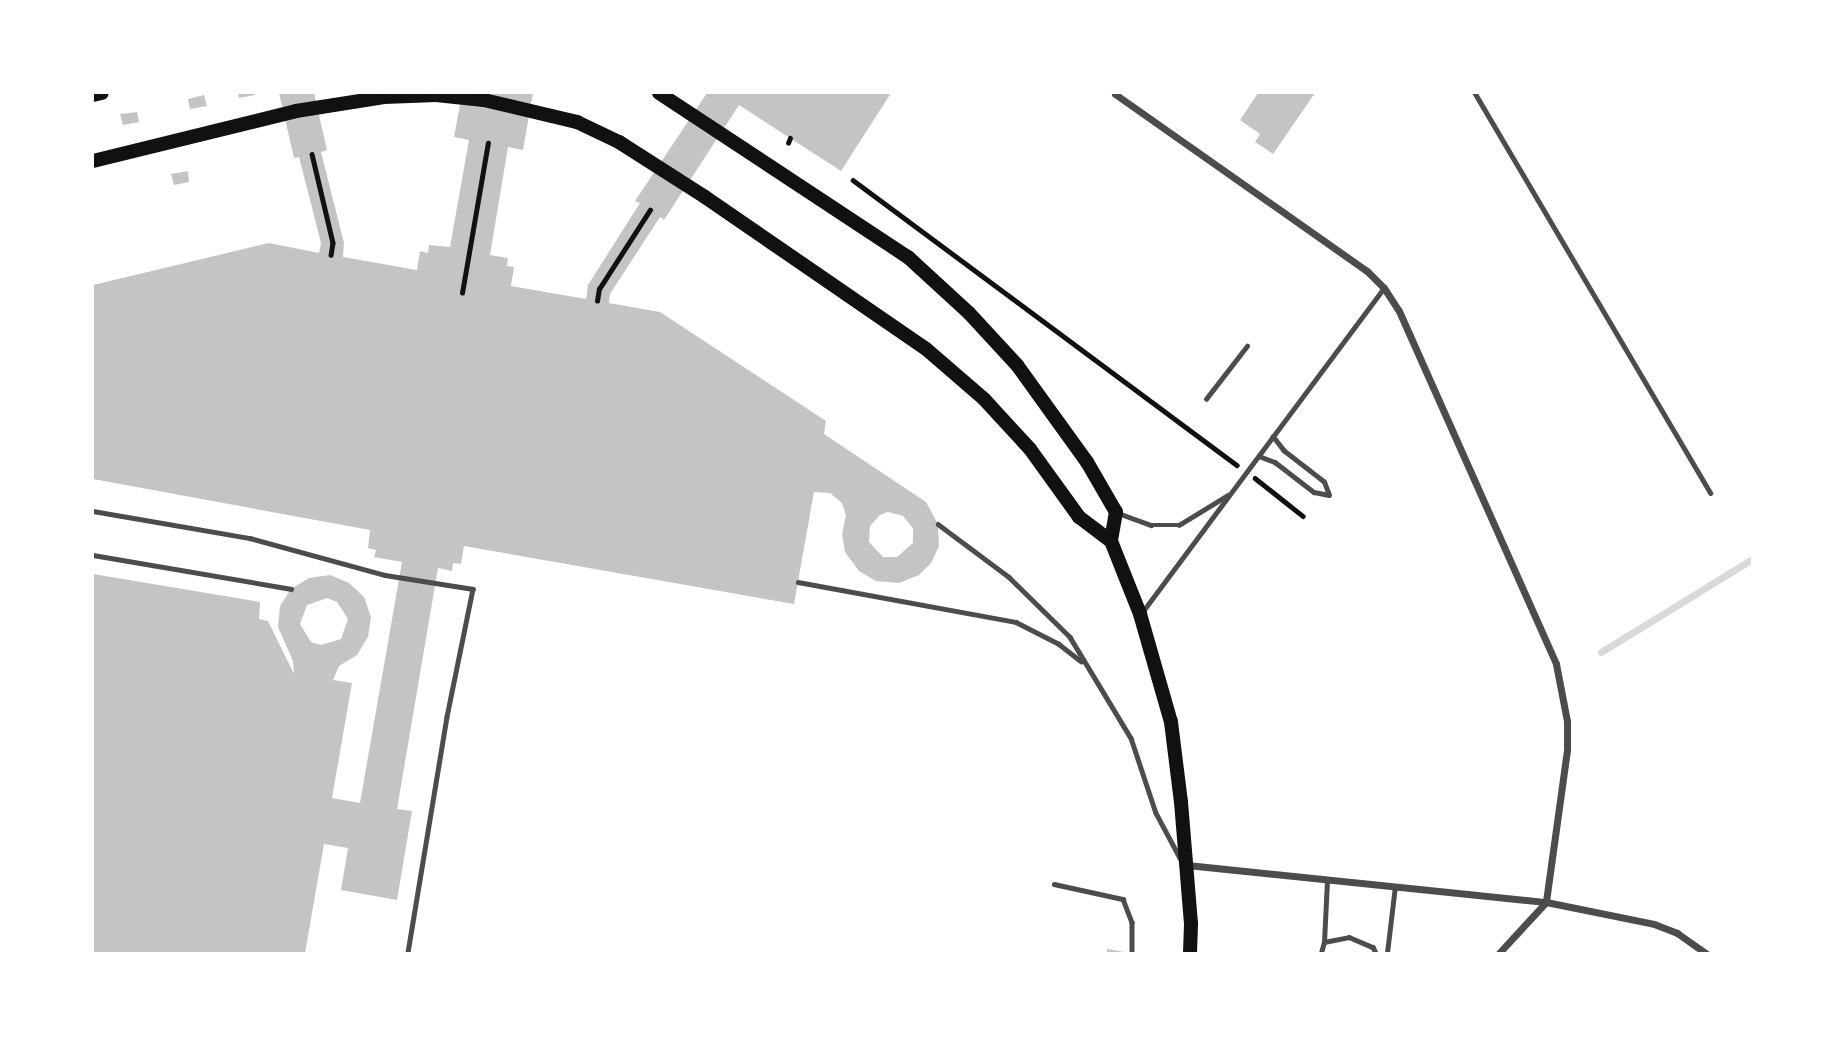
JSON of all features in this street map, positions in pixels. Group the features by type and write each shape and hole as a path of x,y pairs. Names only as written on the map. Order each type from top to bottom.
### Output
{"main road":[{"path":"93,95 102,93"},
{"path":"659,93 883,239 941,287 991,336 1039,392 1087,461 1116,512 1111,541 1140,614 1171,722 1178,762 1184,865 1191,924 1189,953"},
{"path":"93,161 308,109 384,97 424,95 484,100 577,122 619,142 683,183 925,348 984,399 1030,449 1079,517 1111,541"}],"street":[{"path":"1115,94 1367,271 1384,288 1408,329 1556,664 1567,721 1567,750 1546,902 1499,953"},
{"path":"1184,865 1546,902 1654,923 1677,933 1706,953"}],"lane":[{"path":"1475,93 1711,493"},
{"path":"1140,614 1384,288"},
{"path":"1206,399 1247,346"},
{"path":"1259,456 1275,462 1314,492 1329,495 1324,482 1284,451 1273,437"},
{"path":"1116,512 1151,525 1179,525 1231,492"},
{"path":"93,511 250,538 385,575 473,589 447,717 408,953"},
{"path":"938,524 981,554 1037,601 1070,637 1130,738 1156,813 1184,865"},
{"path":"93,555 291,589"},
{"path":"798,583 1016,622 1059,644 1085,664"},
{"path":"1321,953 1324,942 1327,879"},
{"path":"1054,884 1123,899 1132,922 1132,953"},
{"path":"1387,953 1395,886"},
{"path":"1324,942 1349,937 1373,947 1376,953"}],"path":[{"path":"462,293 488,143"},
{"path":"312,154 333,243 331,255"},
{"path":"853,180 1303,516"},
{"path":"597,301 599,289 650,210"}],"building":[{"path":"238,93 254,93 255,95 239,98"},
{"path":"279,93 314,93 327,150 321,152 344,243 343,257 417,270 420,251 428,253 429,245 450,247 469,140 454,137 462,93 533,93 523,150 508,147 490,255 508,258 507,266 514,267 511,286 586,299 588,285 640,203 635,201 707,93 891,93 841,171 739,105 664,220 660,217 610,294 609,303 660,312 826,421 824,434 926,502 938,524 939,546 931,563 919,575 899,583 876,581 859,571 845,552 842,534 846,515 842,503 830,493 814,492 794,604 464,546 461,564 453,563 452,571 438,568 397,809 412,811 397,900 341,890 348,848 324,844 305,953 93,953 93,574 260,602 259,619 268,621 294,674 293,661 278,627 280,606 291,589 309,578 330,575 349,583 364,597 371,617 368,637 357,655 339,666 333,680 352,683 332,798 360,803 402,562 374,557 376,550 368,548 370,530 93,479 93,285 269,243 319,253 321,243 299,157 294,158","holes":["888,512 903,516 913,528 913,543 897,557 883,557 869,542 870,526 880,515","327,598 337,602 348,619 341,639 321,645 311,642 300,624 307,605"]},
{"path":"1258,93 1315,93 1273,154 1255,142 1260,134 1240,120"},
{"path":"204,95 207,106 190,109 188,99"},
{"path":"137,112 139,122 123,125 120,114"},
{"path":"188,171 189,182 174,185 171,174"},
{"path":"1107,949 1125,952 1125,953 1107,953"}],"waterway":[{"path":"1601,652 1752,559"}]}
